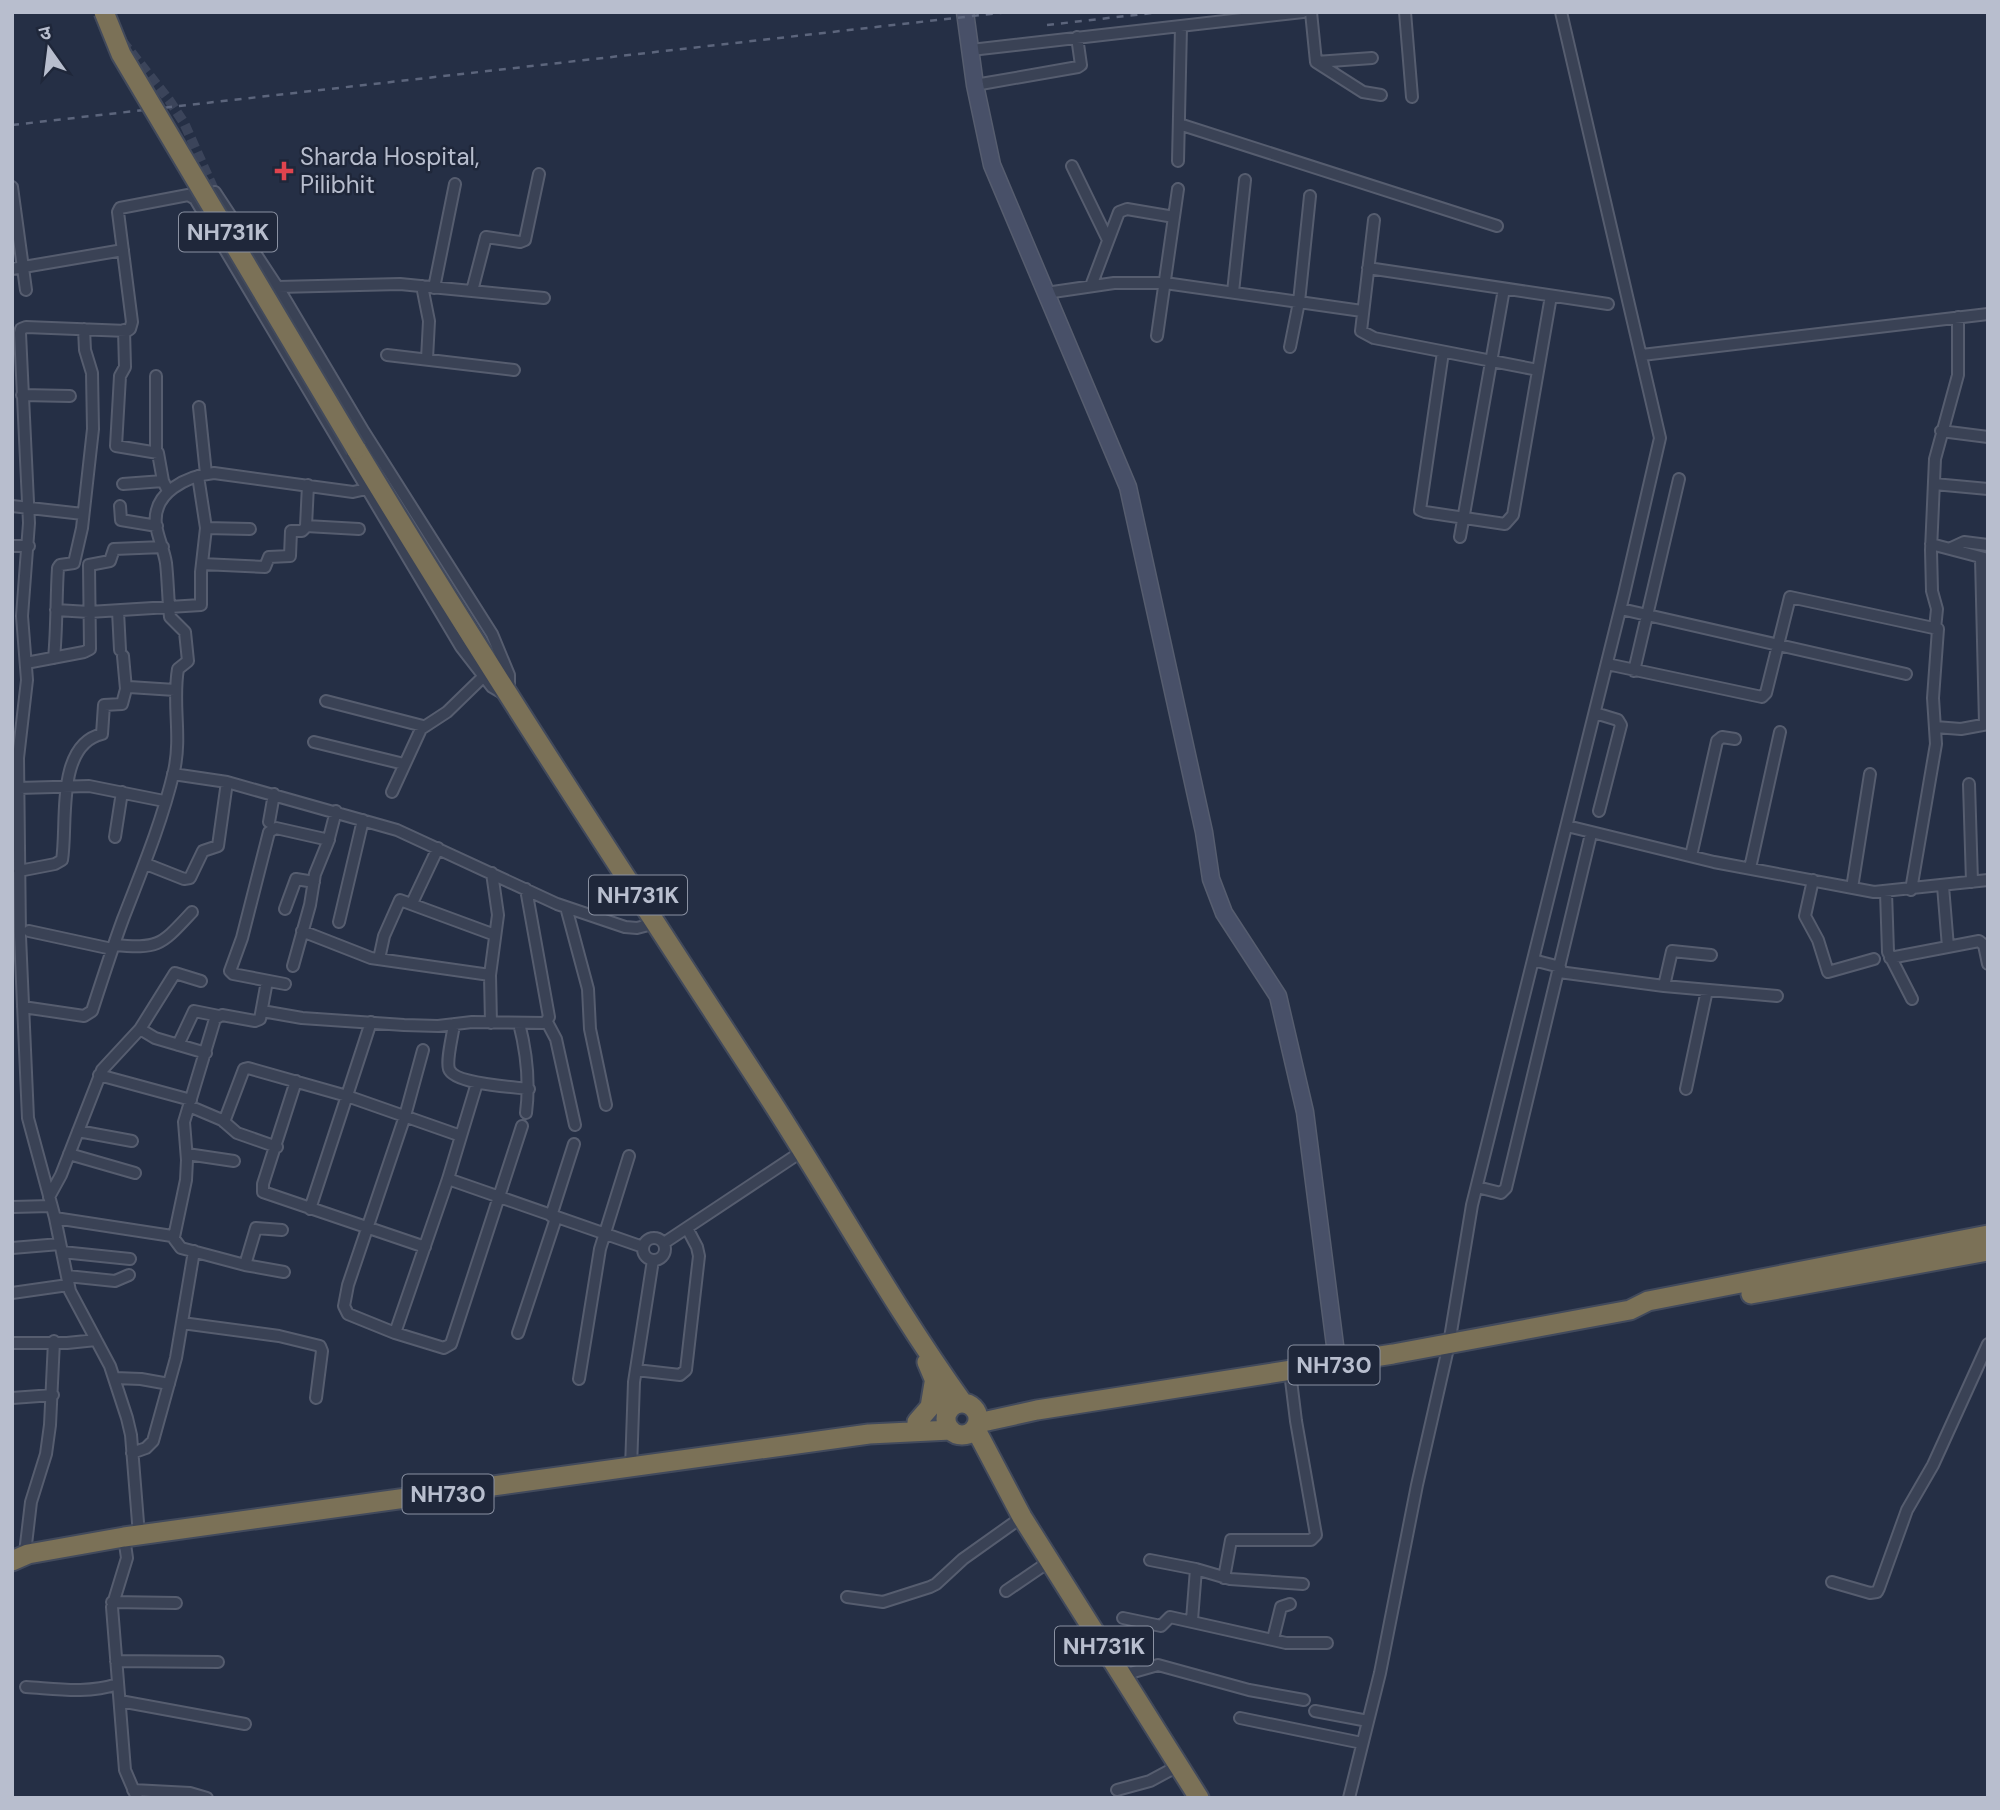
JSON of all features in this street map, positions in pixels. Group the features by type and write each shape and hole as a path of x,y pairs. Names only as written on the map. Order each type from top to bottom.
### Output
{"highway":[{"name":"NH731K","path":"103,12 121,54 356,449 509,697 803,1150 920,1342 961,1418 1199,1798"},
{"name":"NH730","path":"869,1434 917,1422 1037,1410 1357,1361 1630,1310 1648,1301 1988,1235"},
{"name":"NH730","path":"1630,1310 1650,1313 1988,1251"},
{"name":"NH731K","path":"920,1342 934,1383 961,1418"},
{"path":"917,1422 930,1408 934,1383"},
{"name":"NH730","path":"19,1555 132,1536 869,1434 961,1418"}],"street":[{"path":"103,12 116,34"},
{"path":"965,12 975,85 992,166 1128,487 1204,832 1210,879 1224,913 1278,996 1305,1112 1334,1328 1336,1353 1325,1366"},
{"path":"971,50 1303,12"},
{"path":"1311,12 1316,62"},
{"path":"1405,12 1412,97"},
{"path":"1349,1798 1380,1673 1417,1485 1449,1344 1477,1187 1621,609 1660,438 1561,12"},
{"path":"1178,161 1181,27"},
{"path":"975,85 1078,67 1082,61 1077,37"},
{"path":"1316,62 1372,58"},
{"path":"1316,62 1363,93 1381,95"},
{"path":"1179,124 1497,226"},
{"path":"1072,166 1108,240"},
{"path":"472,291 486,237 520,242 526,240 539,174"},
{"path":"1233,292 1245,180"},
{"path":"434,288 455,184"},
{"path":"12,187 17,268 26,290"},
{"path":"1157,336 1178,188"},
{"path":"215,192 278,287 364,432 492,634 509,675 509,697"},
{"path":"207,1798 190,1793 135,1794 125,1770 112,1602 132,1536 132,1453 127,1419 115,1378 72,1296 68,1281 55,1218 29,1127 19,1013 16,782 27,688 26,663 17,620 29,546 21,329 130,329 132,322 118,212 120,208 188,195 195,199 461,647 492,687 509,697"},
{"path":"1290,346 1299,302 1310,196"},
{"path":"1091,286 1122,210 1174,217"},
{"path":"1374,220 1362,311 1361,331 1365,335 1538,370"},
{"path":"17,268 123,250"},
{"path":"1368,268 1608,304"},
{"path":"1046,293 1127,282 1164,283 1362,311"},
{"path":"278,287 388,284 544,299"},
{"path":"422,286 429,321 426,359"},
{"path":"1460,537 1504,289"},
{"path":"1443,352 1420,510 1505,524 1513,515 1551,296"},
{"path":"1642,355 1988,314"},
{"path":"1935,629 1937,609 1932,591 1931,544 1935,459 1958,375 1958,317"},
{"path":"54,658 58,568 60,565 74,563 93,429 92,373 85,350 84,329"},
{"path":"19,1013 90,1014 146,864 173,774 178,736 174,690 178,669 188,661 185,632 172,621 163,547 157,526 159,503 165,486 160,455 156,452 116,446 120,376 125,367 124,330"},
{"path":"387,355 514,370"},
{"path":"156,376 156,452"},
{"path":"22,395 70,396"},
{"path":"56,610 89,612 201,605 206,528 199,407"},
{"path":"1941,431 1988,438"},
{"path":"12,466 26,467"},
{"path":"123,484 165,486 202,475 225,473 356,492 366,489"},
{"path":"1634,671 1679,479"},
{"path":"1934,484 1988,489"},
{"path":"307,526 308,485"},
{"path":"12,506 83,514"},
{"path":"120,506 121,520 157,526"},
{"path":"202,564 265,566 269,557 290,556 291,531 302,531 307,526 359,529"},
{"path":"206,528 250,529"},
{"path":"1951,548 1965,542 1988,545"},
{"path":"1931,544 1985,558 1986,724 1961,729 1935,727"},
{"path":"12,545 29,546"},
{"path":"26,663 90,649 89,565 110,561 114,549 163,547"},
{"path":"12,588 24,588"},
{"path":"1607,664 1762,697 1766,693 1788,599 1794,596 1891,621 1935,629 1939,632 1933,698 1936,744 1911,890"},
{"path":"1621,609 1906,674"},
{"path":"19,871 55,864 62,860 67,785 75,759 90,738 103,733 104,705 122,704 126,689 118,611"},
{"path":"392,792 424,726 454,707 484,676"},
{"path":"126,689 174,690"},
{"path":"326,701 424,726"},
{"path":"1595,713 1618,720 1621,725 1599,811"},
{"path":"1750,869 1780,732"},
{"path":"1691,856 1717,741 1722,737 1735,739"},
{"path":"314,742 404,764"},
{"path":"173,774 227,782 337,811 397,830 566,907 625,927 637,928 656,923"},
{"path":"1852,888 1870,774"},
{"path":"16,782 89,786 164,801"},
{"path":"146,864 184,879 190,878 204,851 218,846 227,782"},
{"path":"1969,784 1972,882"},
{"path":"115,837 122,792"},
{"path":"269,822 274,794"},
{"path":"293,966 314,882 337,811"},
{"path":"339,922 363,820"},
{"path":"1567,826 1591,834 1750,869 1852,888 1886,892 1988,880"},
{"path":"285,984 233,974 230,971 242,938 270,832 275,828 329,840"},
{"path":"1477,1187 1501,1193 1507,1188 1591,834"},
{"path":"412,903 438,848"},
{"path":"491,1023 490,975 498,915 492,873"},
{"path":"285,909 296,879 314,882"},
{"path":"1813,880 1805,916 1818,940 1828,972 1874,960"},
{"path":"1944,886 1948,947"},
{"path":"526,889 549,1017 547,1022 556,1039 575,1125"},
{"path":"1886,892 1890,958 1912,999"},
{"path":"379,959 384,936 398,902 402,900 495,934"},
{"path":"566,907 588,989 590,1029 607,1105"},
{"path":"29,930 113,947 143,947 155,945 170,936 192,912"},
{"path":"302,931 379,959 490,975"},
{"path":"1890,958 1982,942 1988,964"},
{"path":"1664,986 1672,951 1711,955"},
{"path":"1533,960 1560,969 1664,986 1777,996"},
{"path":"50,1201 105,1065 140,1030 175,973 201,981"},
{"path":"178,1045 194,1011 255,1021 260,1019 267,981"},
{"path":"1686,1089 1707,990"},
{"path":"262,1011 302,1018 404,1025 547,1022"},
{"path":"219,1016 215,1019 184,1125 187,1154 185,1188 174,1237 178,1246 245,1265 284,1272"},
{"path":"310,1209 371,1022"},
{"path":"519,1023 527,1059 529,1089 526,1114"},
{"path":"454,1024 450,1071 453,1074 477,1083 529,1089"},
{"path":"140,1030 206,1053"},
{"path":"423,1050 405,1116 348,1285 345,1311 348,1314 395,1333 444,1348 452,1344 522,1126"},
{"path":"224,1122 246,1068 347,1096 461,1136"},
{"path":"99,1075 190,1103 224,1122 237,1133 276,1147"},
{"path":"296,1081 263,1184 263,1192 425,1247"},
{"path":"395,1333 448,1179 477,1083"},
{"path":"12,1092 26,1091"},
{"path":"78,1130 132,1142"},
{"path":"518,1333 574,1144"},
{"path":"664,1243 803,1150"},
{"path":"69,1154 135,1173"},
{"path":"187,1154 234,1161"},
{"path":"579,1379 600,1249 629,1156"},
{"path":"448,1179 643,1247"},
{"path":"12,1207 50,1201"},
{"path":"55,1218 174,1237"},
{"path":"245,1265 256,1228 282,1230"},
{"path":"636,1370 680,1375 686,1370 699,1256 687,1228"},
{"path":"658,1238 664,1243 665,1254 653,1261 644,1254 643,1247 650,1239 658,1238"},
{"path":"12,1248 61,1248 130,1259"},
{"path":"132,1453 146,1448 153,1441 169,1384 194,1251"},
{"path":"631,1468 636,1370 653,1261"},
{"path":"12,1293 68,1281 115,1280 129,1275"},
{"path":"182,1323 279,1336 320,1346 322,1350 316,1398"},
{"path":"1334,1328 1344,1348 1357,1361"},
{"path":"12,1343 96,1340"},
{"path":"19,1555 48,1440 53,1395 54,1341"},
{"path":"1832,1581 1870,1593 1879,1588 1907,1510 1933,1465 1988,1344"},
{"path":"1224,1577 1231,1540 1311,1540 1316,1535 1290,1372"},
{"path":"115,1378 169,1384"},
{"path":"12,1398 53,1395"},
{"path":"847,1597 889,1601 930,1587 963,1559 1022,1517"},
{"path":"1150,1560 1224,1577 1303,1584"},
{"path":"1006,1591 1050,1561"},
{"path":"1192,1620 1196,1569"},
{"path":"112,1602 176,1604"},
{"path":"1273,1639 1280,1607 1290,1604"},
{"path":"1123,1618 1161,1626 1168,1617 1292,1643 1328,1643"},
{"path":"116,1661 218,1662"},
{"path":"1123,1675 1158,1665 1249,1690 1304,1700"},
{"path":"26,1686 91,1691 118,1684"},
{"path":"120,1701 245,1724"},
{"path":"1315,1711 1368,1721"},
{"path":"1240,1718 1363,1743"},
{"path":"1116,1790 1150,1781 1178,1766"}],"tunnel":[{"path":"122,41 184,123 215,192"}],"railway":[{"path":"12,125 1008,12"},
{"path":"1047,25 1161,12"}],"place":[{"name":"Sharda Hospital, Pilibhit","path":"284,171"}]}
